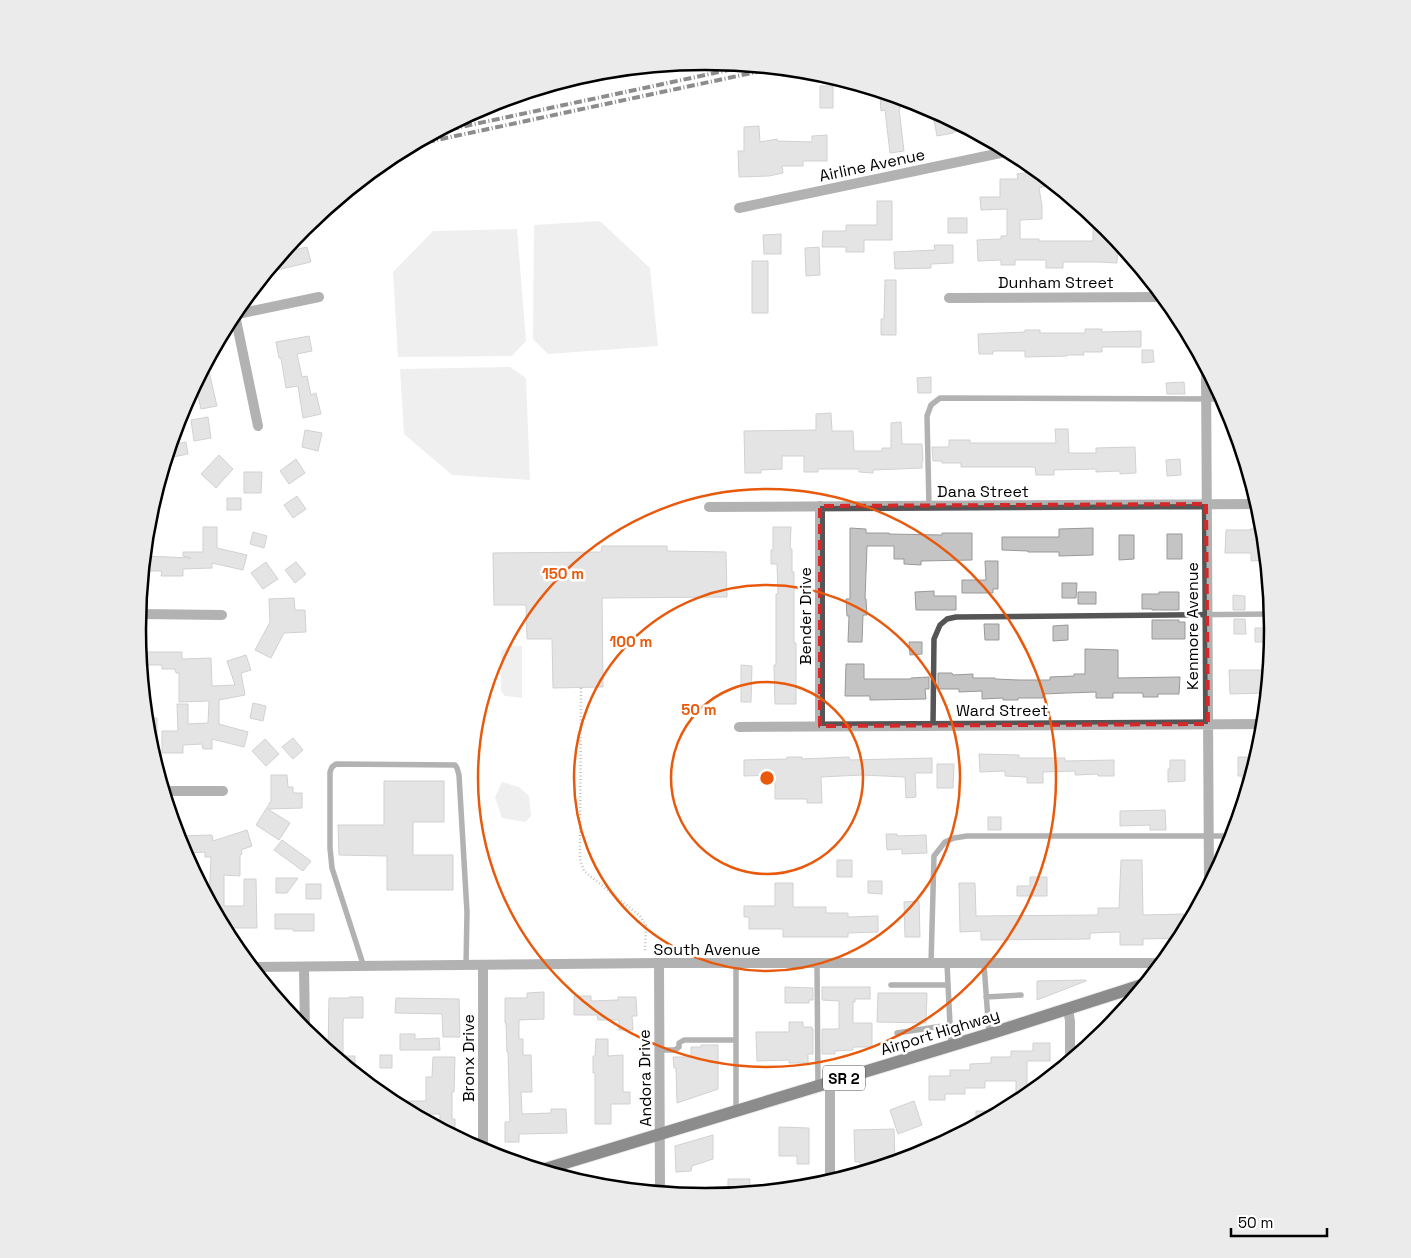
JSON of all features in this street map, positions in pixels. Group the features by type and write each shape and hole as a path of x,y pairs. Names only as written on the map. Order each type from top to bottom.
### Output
{"main road":[{"name":"Airport Highway","path":"553,1167 1068,1009 1129,995"}],"street":[{"name":"Airline Avenue","path":"739,208 999,153"},
{"path":"245,313 319,297"},
{"name":"Dunham Street","path":"949,298 1155,297"},
{"path":"236,325 258,426"},
{"name":"Kenmore Avenue","path":"1206,380 1209,872"},
{"name":"Dana Street","path":"709,507 1250,504"},
{"name":"Bender Drive","path":"820,506 820,726"},
{"path":"147,614 222,614"},
{"name":"Ward Street","path":"739,727 1256,724"},
{"path":"171,792 223,792"},
{"name":"South Avenue","path":"261,967 658,963 1153,963"},
{"name":"Andora Drive","path":"658,963 660,1186"},
{"name":"Bronx Drive","path":"482,966 483,1141"},
{"path":"304,967 305,1019"},
{"path":"1068,1009 1070,1053"},
{"path":"824,1084 829,1174"}],"lane":[{"path":"929,506 927,416 931,405 940,398 1215,399"},
{"path":"933,725 934,639 940,625 947,620 956,617 1264,614"},
{"path":"364,967 332,868 330,848 330,772 336,764 455,765 457,768 459,775 467,912 466,966"},
{"path":"932,964 934,856 945,842 954,838 967,836 1225,836"},
{"path":"736,964 736,1110"},
{"path":"817,964 824,1084"},
{"path":"947,964 951,1045"},
{"path":"984,964 989,1034"},
{"path":"891,984 948,985"},
{"path":"986,996 1021,995"},
{"path":"897,1033 949,1025"},
{"path":"659,1050 675,1050 679,1048 679,1043 684,1040 736,1040"}],"path":[{"path":"581,688 580,859 584,870 640,916 646,925 644,964"}],"highlighted area":[{"path":"1206,504 1208,724 820,726 820,506"}],"shaded area":[{"path":"600,221 650,268 658,346 548,354 533,339 534,225"},
{"path":"517,229 526,341 512,356 398,357 393,272 433,231"},
{"path":"510,367 526,378 530,480 452,475 404,434 400,369"},
{"path":"509,646 522,646 522,698 505,696 501,691 501,651"},
{"path":"502,782 519,787 529,796 531,816 525,822 502,818 495,797"}],"building":[{"path":"820,86 833,86 833,108 820,108"},
{"path":"880,98 900,106 904,151 890,153 885,110 881,111"},
{"path":"934,120 959,131 953,133 937,136"},
{"path":"759,126 760,142 777,139 777,141 812,142 812,136 827,135 827,161 803,161 803,166 782,166 783,173 769,176 739,177 738,151 744,151 744,127"},
{"path":"1028,173 1046,186 1039,188 1042,219 1020,220 1020,239 1093,241 1093,227 1118,251 1117,263 1063,262 1063,268 1046,268 1046,260 1015,260 1015,265 1001,265 1001,260 978,261 977,240 1001,239 1001,236 1007,236 1007,209 981,210 980,197 1000,197 1000,179 1018,179 1017,174"},
{"path":"877,201 892,201 892,240 864,240 864,252 846,252 846,247 822,247 823,231 846,231 846,225 877,225"},
{"path":"948,218 967,218 967,233 948,233"},
{"path":"781,234 781,254 764,254 763,235"},
{"path":"934,245 953,245 953,263 931,264 931,268 895,269 894,252 935,250"},
{"path":"307,247 311,262 277,270 295,250"},
{"path":"819,247 820,275 806,276 805,248"},
{"path":"752,261 768,261 768,313 752,313"},
{"path":"885,280 896,280 896,335 881,335 881,319 884,319"},
{"path":"1085,329 1102,329 1102,332 1141,331 1141,347 1102,347 1102,352 1083,352 1084,355 1067,356 1025,357 1025,351 993,351 993,354 979,354 978,334 1025,332 1025,330 1040,330 1040,333 1085,333"},
{"path":"309,336 312,351 297,354 302,377 307,376 311,395 316,393 321,414 303,418 298,386 286,388 276,342"},
{"path":"1142,350 1153,350 1154,362 1142,363"},
{"path":"209,372 217,406 201,409 198,396"},
{"path":"931,377 931,393 918,393 917,378"},
{"path":"1184,382 1185,394 1167,394 1166,383"},
{"path":"831,413 832,431 853,431 854,451 882,451 882,448 891,448 891,423 901,422 902,444 922,444 922,468 873,470 873,473 859,472 859,469 818,469 818,472 804,472 804,456 782,456 782,469 761,470 761,473 745,473 744,431 816,430 816,414"},
{"path":"208,417 211,438 194,441 191,420"},
{"path":"1055,429 1068,429 1069,453 1096,453 1096,448 1135,447 1136,473 1120,474 1120,471 1096,472 1096,469 1054,470 1054,475 1036,475 1035,467 961,467 961,463 933,461 932,447 949,447 949,440 970,440 970,443 1056,443"},
{"path":"305,430 322,433 318,451 302,447"},
{"path":"186,442 188,454 174,457 178,444"},
{"path":"219,455 233,469 216,488 201,474"},
{"path":"296,459 305,473 289,484 280,471"},
{"path":"1180,459 1181,475 1167,476 1166,460"},
{"path":"244,472 262,472 261,493 244,493"},
{"path":"297,496 306,509 293,518 284,505"},
{"path":"227,498 241,498 241,510 227,510"},
{"path":"203,527 217,527 217,548 247,555 243,570 212,563 212,568 183,569 183,576 161,576 162,571 150,571 151,556 191,558 183,556 183,552 203,552"},
{"path":"773,527 791,527 790,549 792,549 792,572 794,572 796,704 775,704 774,665 776,665 776,594 778,594 777,564 771,564"},
{"path":"850,528 866,529 866,533 889,534 942,535 942,533 972,533 972,560 921,561 921,565 904,564 904,559 894,559 894,546 867,546 865,599 867,615 863,615 862,642 848,642 849,616 847,616 846,599 850,599"},
{"path":"1093,528 1093,555 1059,556 1059,552 1002,550 1002,537 1059,537 1059,529"},
{"path":"1256,529 1260,560 1251,561 1251,553 1225,553 1226,530"},
{"path":"253,532 267,536 264,548 250,544"},
{"path":"1167,534 1182,534 1182,559 1167,559"},
{"path":"1119,535 1134,535 1134,559 1119,560"},
{"path":"602,546 667,546 667,551 726,552 727,597 602,598 603,687 553,688 552,639 527,639 526,605 494,605 493,553 601,552"},
{"path":"985,561 998,561 998,589 993,589 993,593 962,593 962,580 986,580"},
{"path":"266,562 278,579 263,589 251,573"},
{"path":"296,562 306,574 295,583 285,570"},
{"path":"1062,583 1077,583 1076,598 1062,598"},
{"path":"934,591 934,596 956,596 956,610 916,610 915,592"},
{"path":"1078,592 1096,592 1096,604 1078,604"},
{"path":"1159,592 1179,592 1179,610 1142,609 1142,594 1159,594"},
{"path":"1233,595 1245,596 1245,610 1233,610"},
{"path":"294,598 295,610 305,610 306,632 284,633 271,658 255,650 270,622 269,599"},
{"path":"1234,619 1245,619 1246,634 1234,634"},
{"path":"1152,620 1179,620 1179,622 1185,622 1185,639 1152,639"},
{"path":"984,624 999,624 999,640 985,640"},
{"path":"1068,625 1068,640 1053,641 1053,626"},
{"path":"1255,628 1264,628 1264,642 1255,642"},
{"path":"909,642 922,642 922,654 910,655"},
{"path":"1085,649 1118,650 1118,678 1180,677 1179,694 1158,694 1158,697 1143,697 1143,693 1113,693 1113,698 1096,698 1096,692 1043,694 1043,698 1003,700 1003,698 982,699 982,691 959,692 959,689 938,689 938,673 952,673 953,675 973,674 973,678 1019,680 1050,680 1050,677 1085,674"},
{"path":"147,652 182,652 182,659 211,658 212,686 235,685 227,661 246,655 251,670 241,673 245,695 219,700 219,724 248,732 244,747 212,739 212,749 203,749 202,744 183,745 183,753 162,753 162,731 178,731 177,704 188,704 188,724 208,723 209,701 179,702 179,673 176,673 175,669 162,669 162,665 148,665"},
{"path":"846,664 864,664 864,679 929,677 929,689 925,689 926,699 870,700 870,696 845,696"},
{"path":"741,665 752,666 751,702 741,702"},
{"path":"1229,670 1263,670 1261,693 1230,694"},
{"path":"253,703 266,706 263,721 250,718"},
{"path":"154,718 157,718 157,738"},
{"path":"293,738 303,750 293,759 282,747"},
{"path":"265,739 279,754 266,766 252,751"},
{"path":"979,754 1019,755 1019,758 1065,758 1065,761 1114,760 1114,776 1098,776 1098,774 1075,775 1075,771 1043,772 1043,783 1027,783 1027,777 1005,776 1005,771 980,772"},
{"path":"787,757 802,757 802,759 849,757 850,760 932,758 932,773 915,773 916,797 906,798 905,777 862,775 821,777 822,803 807,803 807,799 775,799 775,775 744,776 744,760 787,759"},
{"path":"1238,757 1249,757 1242,784 1242,776 1238,776"},
{"path":"1170,760 1185,760 1185,781 1168,782"},
{"path":"937,764 954,764 953,788 937,788"},
{"path":"271,775 287,775 288,787 293,787 293,793 302,793 302,808 268,809 290,823 279,840 256,825 271,801"},
{"path":"384,781 444,781 444,822 413,822 413,855 453,855 453,890 387,890 387,856 339,855 338,825 384,825"},
{"path":"1165,810 1166,830 1150,830 1150,825 1120,826 1120,811"},
{"path":"988,817 1001,817 1001,830 988,830"},
{"path":"247,830 252,846 241,850 240,876 224,875 224,906 244,906 244,879 256,879 257,928 234,928 210,887 211,857 205,857 205,852 193,853 186,836 212,835 213,841"},
{"path":"886,834 897,834 897,836 926,835 927,853 902,854 902,849 887,850"},
{"path":"282,840 311,861 303,871 274,850"},
{"path":"837,860 852,860 852,877 837,877"},
{"path":"1121,860 1142,860 1143,915 1184,914 1184,917 1171,938 1143,939 1143,945 1120,945 1120,932 1090,933 1090,939 981,940 981,931 960,932 959,883 975,883 976,916 1098,915 1098,908 1119,908"},
{"path":"1030,877 1047,877 1047,896 1017,896 1017,886 1030,886"},
{"path":"276,878 298,878 287,893 276,893"},
{"path":"868,881 882,881 882,894 868,893"},
{"path":"775,883 793,883 793,907 826,907 826,913 848,913 848,917 878,916 878,932 848,933 848,937 783,937 783,929 749,929 749,917 744,917 744,906 775,906"},
{"path":"306,884 321,884 321,899 306,899"},
{"path":"919,901 920,937 905,937 904,902"},
{"path":"275,914 314,914 314,931 275,929"},
{"path":"1037,981 1086,981 1037,1000"},
{"path":"785,987 813,988 813,1000 809,1000 809,1003 785,1003"},
{"path":"822,987 870,987 870,999 855,999 855,1002 853,1002 853,1023 872,1023 872,1047 853,1047 853,1050 835,1051 835,1054 822,1054 822,1029 839,1029 839,1001 822,1000"},
{"path":"544,992 544,1019 519,1020 519,1039 523,1039 523,1055 531,1055 532,1092 521,1092 522,1114 551,1113 551,1109 566,1109 567,1133 519,1134 519,1142 505,1142 505,1122 510,1122 505,998 527,998 527,993"},
{"path":"878,993 927,993 926,1023 877,1022"},
{"path":"574,996 591,996 591,1001 618,1000 618,997 636,997 637,1016 632,1016 633,1030 619,1030 619,1020 598,1020 597,1015 574,1015"},
{"path":"363,997 363,1018 344,1018 343,1054 328,1041 329,998"},
{"path":"396,998 459,999 460,1037 443,1037 442,1014 395,1013"},
{"path":"789,1022 803,1022 803,1027 812,1027 813,1029 813,1054 808,1054 808,1063 789,1063 789,1060 757,1061 756,1032 789,1032"},
{"path":"400,1034 415,1034 415,1039 439,1038 440,1050 400,1050"},
{"path":"596,1039 608,1039 608,1056 623,1055 623,1092 630,1092 630,1104 611,1104 611,1124 595,1124 593,1056 595,1056"},
{"path":"1033,1043 1050,1043 1050,1061 1027,1061 1027,1086 1016,1094 1016,1081 985,1081 985,1088 965,1088 965,1094 945,1094 945,1100 929,1100 929,1076 950,1076 950,1070 970,1070 970,1064 991,1063 991,1057 1011,1057 1011,1051 1033,1051"},
{"path":"701,1045 718,1045 718,1089 677,1103 676,1068 674,1068 673,1057 691,1057 691,1047 701,1047"},
{"path":"380,1055 392,1055 392,1068 380,1068"},
{"path":"346,1056 355,1056 355,1064"},
{"path":"433,1057 455,1057 452,1119 455,1119 455,1128 440,1120 440,1114 428,1114 406,1101 426,1101 426,1077 432,1077"},
{"path":"914,1101 922,1125 898,1134 890,1110"},
{"path":"976,1111 988,1111 985,1113 976,1118"},
{"path":"779,1127 809,1128 809,1164 797,1164 797,1156 779,1156"},
{"path":"894,1129 895,1154 860,1166 860,1162 855,1162 854,1130"},
{"path":"713,1135 713,1159 692,1166 691,1171 676,1172 675,1146"},
{"path":"728,1179 750,1179 749,1186 728,1187"}],"railway":[{"path":"460,127 726,71"},
{"path":"435,140 754,72"}]}
